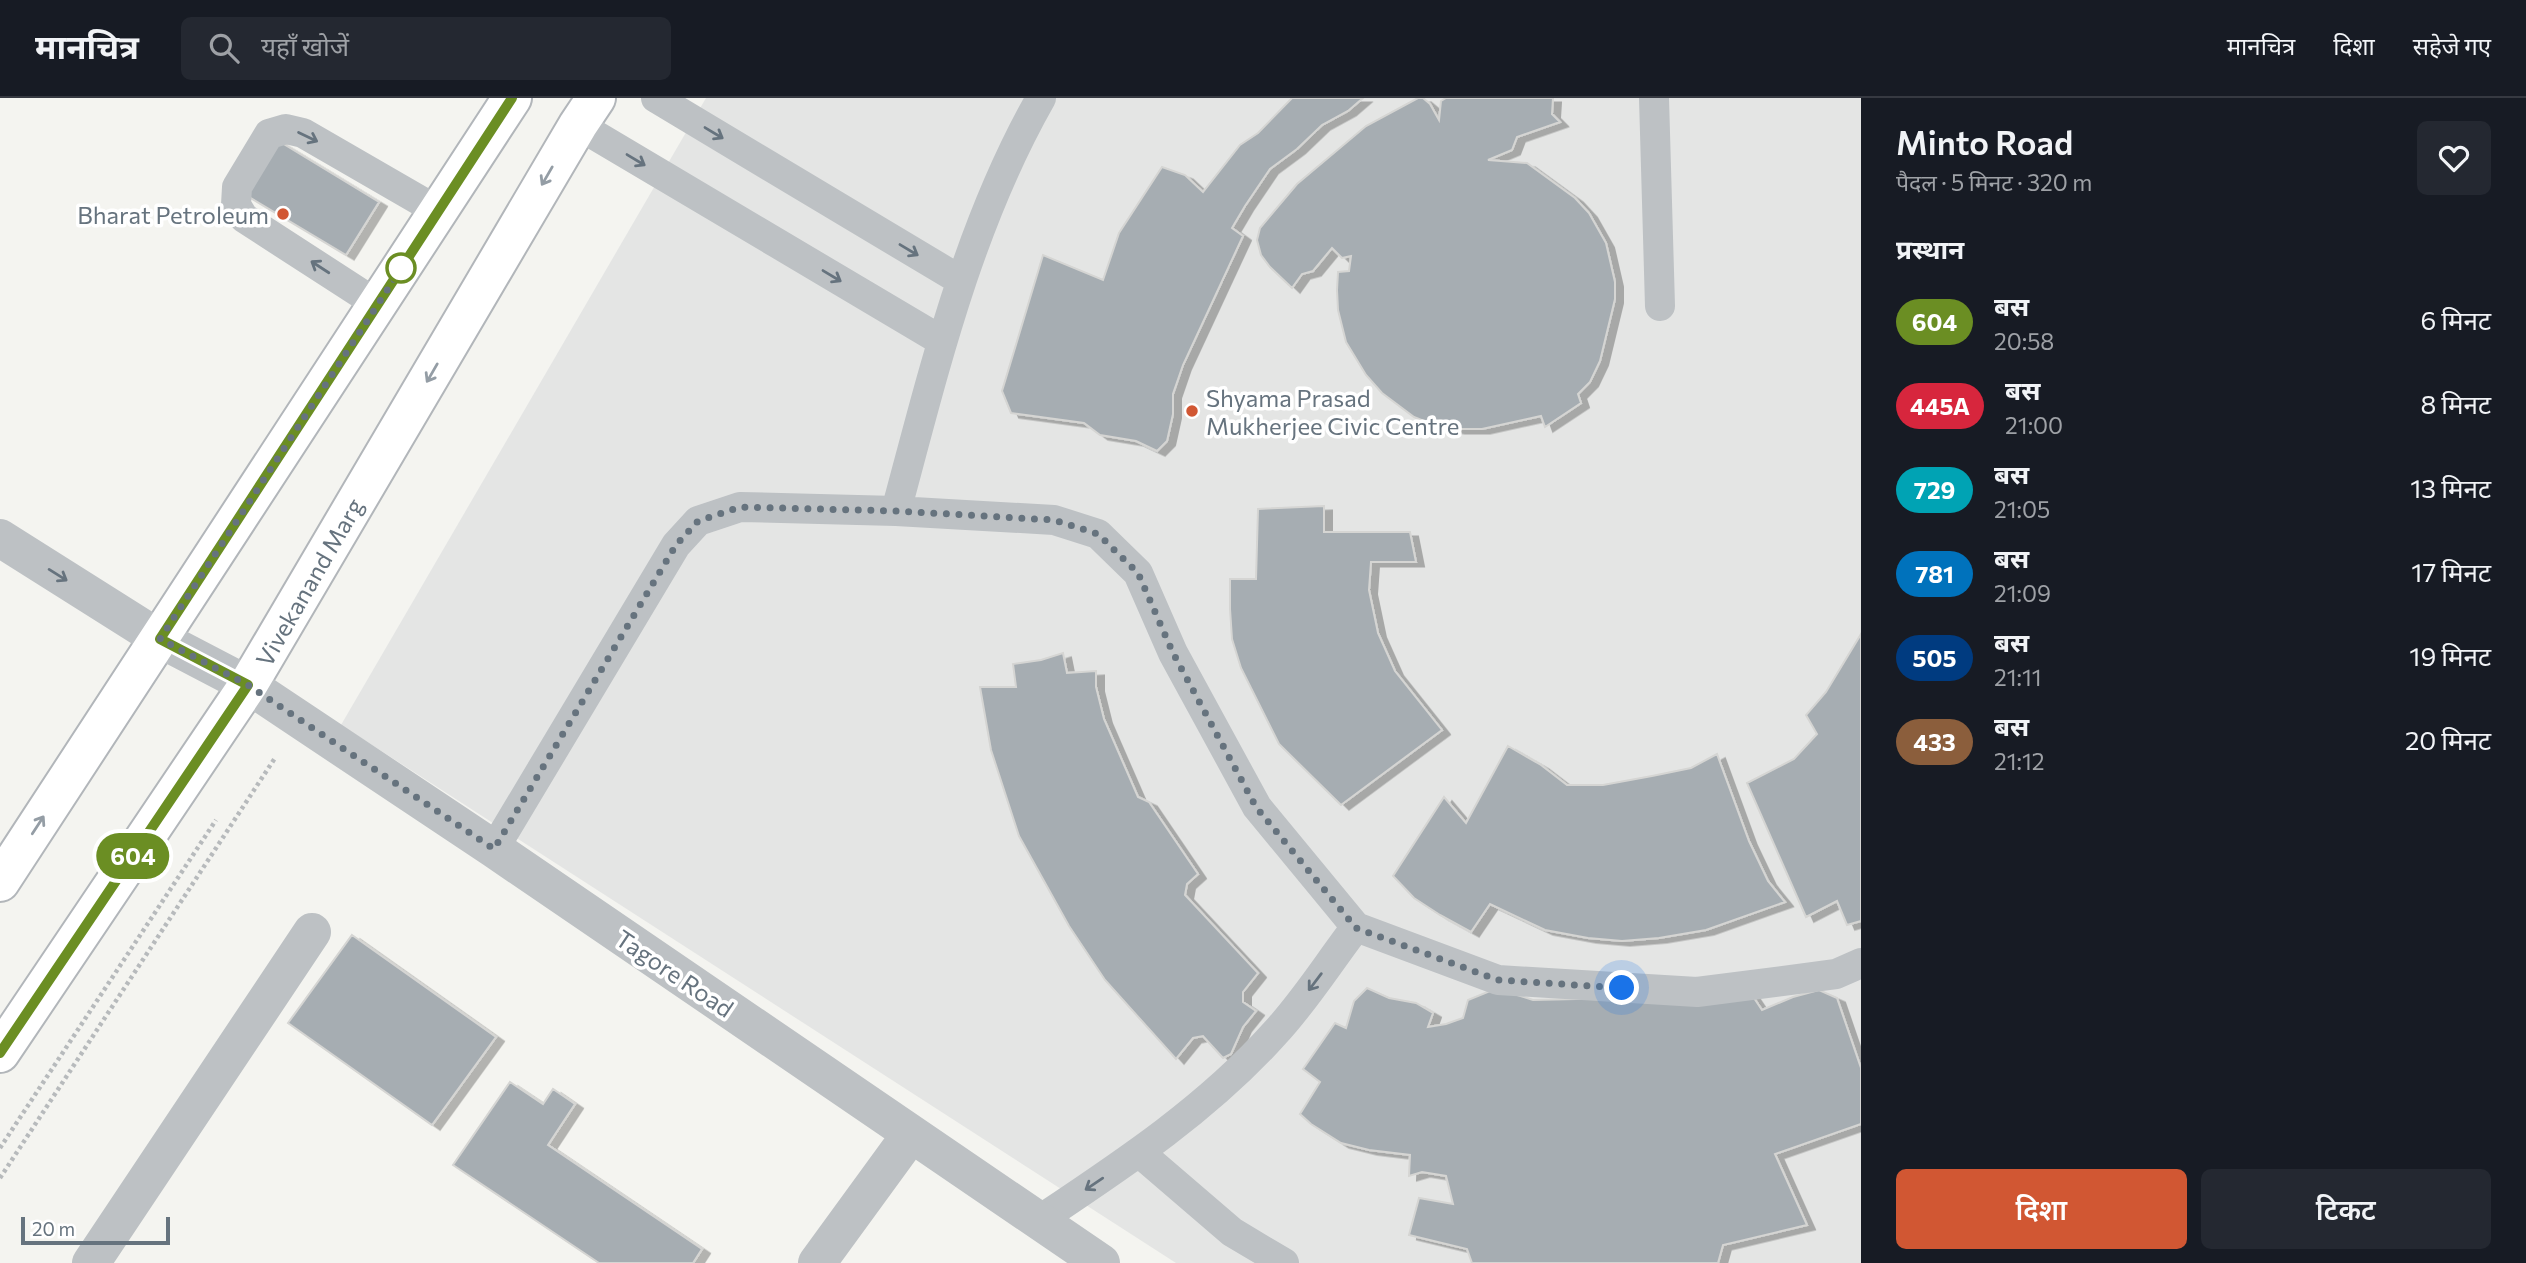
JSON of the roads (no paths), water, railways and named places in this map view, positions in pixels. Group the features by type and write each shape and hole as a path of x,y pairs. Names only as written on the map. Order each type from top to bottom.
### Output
{"main road":[{"path":"2,874 160,639 512,98"},
{"name":"Vivekanand Marg","path":"0,1053 248,685 587,111"}],"street":[{"name":"Tagore Road","path":"0,538 160,639 248,685 494,849 1101,1263"},
{"path":"91,1263 312,932"},
{"path":"817,1263 911,1134"}],"lane":[{"path":"656,98 960,280"},
{"path":"896,511 960,280 1017,140 1041,98"},
{"path":"1654,98 1660,306"},
{"path":"587,111 942,341"},
{"path":"377,304 244,218 236,205 237,187 269,134 286,129 303,133 438,212"},
{"path":"494,849 676,545 698,521 740,507 896,511 1054,520 1098,534 1138,573 1173,653 1256,807 1356,928 1498,980 1697,992 1836,974 1861,963"},
{"path":"1038,1221 1140,1153 1220,1089 1276,1032 1356,928"},
{"path":"1140,1153 1233,1232 1284,1263"}],"place":[{"name":"Bharat Petroleum","path":"283,214"},
{"name":"Shyama Prasad Mukherjee Civic Centre","path":"1192,411"}]}
